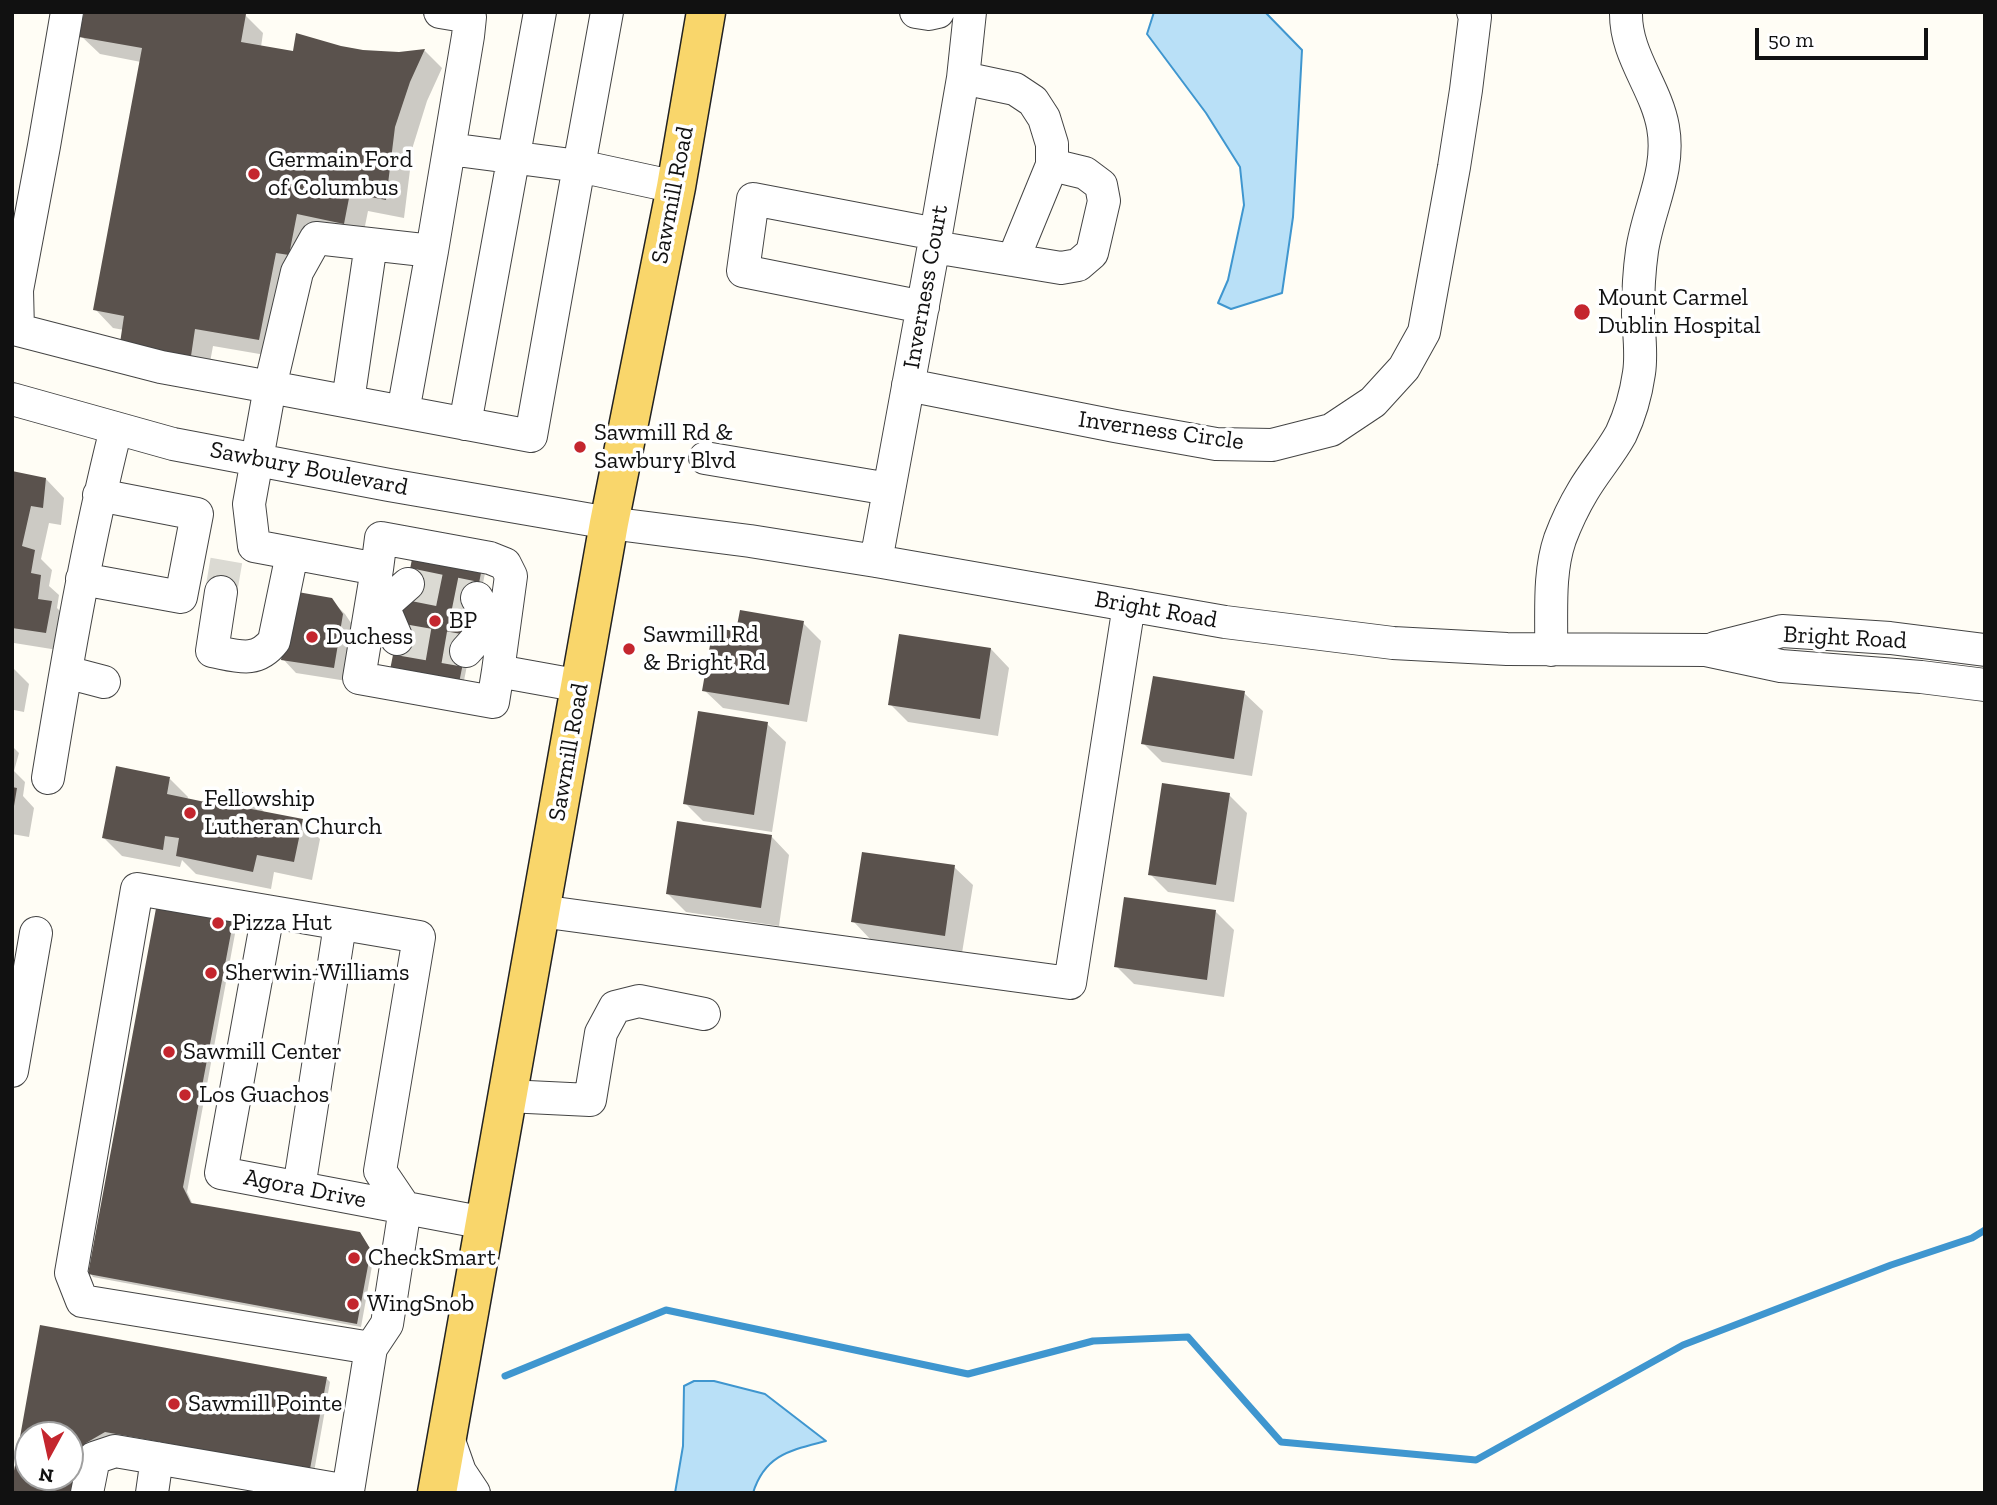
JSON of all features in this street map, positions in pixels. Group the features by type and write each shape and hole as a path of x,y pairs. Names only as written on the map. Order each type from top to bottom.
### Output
{"main road":[{"name":"Sawmill Road","path":"437,1493 609,523 676,187 706,12"}],"street":[{"path":"67,12 17,290 18,330 161,367 531,436 607,12"},
{"path":"403,412 470,17 440,12"},
{"path":"466,424 540,12"},
{"path":"916,12 929,15 938,12"},
{"name":"Inverness Court","path":"876,561 963,78 970,12"},
{"name":"Inverness Circle","path":"908,385 1216,444 1272,445 1331,430 1373,402 1404,368 1424,332 1466,90 1475,17 1473,12"},
{"path":"1551,650 1552,586 1560,541 1583,491 1620,434 1635,397 1640,369 1638,302 1642,250 1663,172 1664,129 1633,54 1626,12"},
{"path":"963,78 1015,89 1033,101 1044,118 1052,144 1052,165 1013,260"},
{"path":"449,149 579,166 676,187"},
{"path":"923,307 743,271 753,199 1013,260 1061,268 1078,265 1092,253 1104,201 1101,184 1085,173 1052,165"},
{"path":"229,545 249,504 270,387 297,272 316,238 432,251"},
{"path":"348,401 371,244"},
{"name":"Sawbury Boulevard","path":"12,399 173,444 609,523"},
{"path":"48,779 82,579 116,429"},
{"path":"705,458 889,489"},
{"path":"389,485 377,569 377,606 359,678 493,702 499,670 491,616"},
{"path":"82,579 181,597 197,514 99,495"},
{"path":"249,504 254,545 377,569"},
{"name":"Bright Road","path":"609,523 724,537 1225,622 1343,638 1551,650 1706,650 1782,666 1985,685"},
{"path":"381,538 490,558 505,564 511,576 491,616 466,651"},
{"path":"221,592 212,651 246,658 258,655 274,641 292,554"},
{"path":"377,606 408,584"},
{"path":"540,911 1069,983 1129,605"},
{"path":"377,606 397,639"},
{"name":"Bright Road","path":"1706,650 1782,631 1890,638 1985,650"},
{"path":"499,670 580,686"},
{"path":"66,672 104,682"},
{"path":"87,1493 93,1458 115,1451 351,1492 372,1348 387,1324 405,1208 380,1171 419,937 137,890 71,1273 82,1301 372,1348"},
{"name":"Agora Drive","path":"268,913 220,1173 485,1223"},
{"path":"299,1188 340,925"},
{"path":"12,1071 36,933"},
{"path":"507,1096 590,1100 601,1033 615,1007 639,1001 704,1014"},
{"path":"447,1435 460,1472 474,1493"},
{"path":"152,1493 157,1458"}],"water":[{"path":"1154,12 1265,12 1302,50 1293,217 1282,293 1231,309 1218,303 1228,280 1244,205 1240,167 1206,113 1147,34"},
{"path":"694,1381 714,1381 765,1394 826,1441 791,1451 772,1462 758,1480 753,1493 675,1493 683,1446 684,1386"}],"building":[{"name":"Germain Ford of Columbus","path":"84,12 246,14 241,42 293,51 296,33 363,50 399,52 425,49 410,82 395,127 386,200 350,193 344,224 297,214 289,255 276,253 259,340 195,329 191,356 120,343 124,316 93,310 142,48 79,37"},
{"path":"12,471 46,478 43,508 31,506 22,546 35,550 31,573 41,575 38,599 52,601 46,633 12,628"},
{"name":"BP","path":"413,554 482,568 458,688 389,675"},
{"name":"Duchess","path":"292,591 332,598 343,614 334,668 281,660"},
{"path":"740,610 804,621 789,705 702,691 713,628 736,631"},
{"path":"899,634 991,648 980,719 888,705"},
{"path":"1153,676 1245,691 1234,759 1141,744"},
{"path":"698,711 768,722 754,815 683,804"},
{"name":"Fellowship Lutheran Church","path":"116,766 170,777 167,794 224,806 227,789 249,794 246,808 303,819 294,862 257,855 253,872 176,856 179,838 165,836 163,850 102,838"},
{"path":"1162,783 1230,793 1216,885 1148,875"},
{"path":"12,787 17,788 14,806 12,806"},
{"path":"677,821 772,835 761,908 666,894"},
{"path":"862,852 955,865 945,936 851,922"},
{"path":"1124,897 1216,910 1207,980 1114,967"},
{"name":"Sawmill Center","path":"157,903 234,917 183,1187 191,1203 360,1232 371,1250 357,1324 88,1274"},
{"name":"Sawmill Pointe","path":"40,1325 327,1377 310,1469 105,1432 86,1443 84,1453 84,1421 23,1421"},
{"name":"Sawmill Pointe","path":"14,1471 14,1491 76,1491 76,1493 12,1493"}],"waterway":[{"path":"505,1376 666,1310 968,1374 1093,1341 1188,1337 1281,1442 1476,1460 1683,1345 1891,1265 1972,1238 1985,1230"}],"tunnel":[{"path":"221,592 229,545"},
{"path":"408,584 477,598"},
{"path":"397,639 466,651"}],"place":[{"name":"Germain Ford of Columbus","path":"254,174"},
{"name":"Mount Carmel Dublin Hospital","path":"1582,312"},
{"name":"Sawmill Rd & Sawbury Blvd","path":"580,447"},
{"name":"BP","path":"435,621"},
{"name":"Duchess","path":"312,637"},
{"name":"Sawmill Rd & Bright Rd","path":"629,649"},
{"name":"Fellowship Lutheran Church","path":"190,813"},
{"name":"Pizza Hut","path":"218,923"},
{"name":"Sherwin-Williams","path":"211,973"},
{"name":"Sawmill Center","path":"169,1052"},
{"name":"Los Guachos","path":"185,1095"},
{"name":"CheckSmart","path":"354,1258"},
{"name":"WingSnob","path":"353,1304"},
{"name":"Sawmill Pointe","path":"174,1404"}]}
